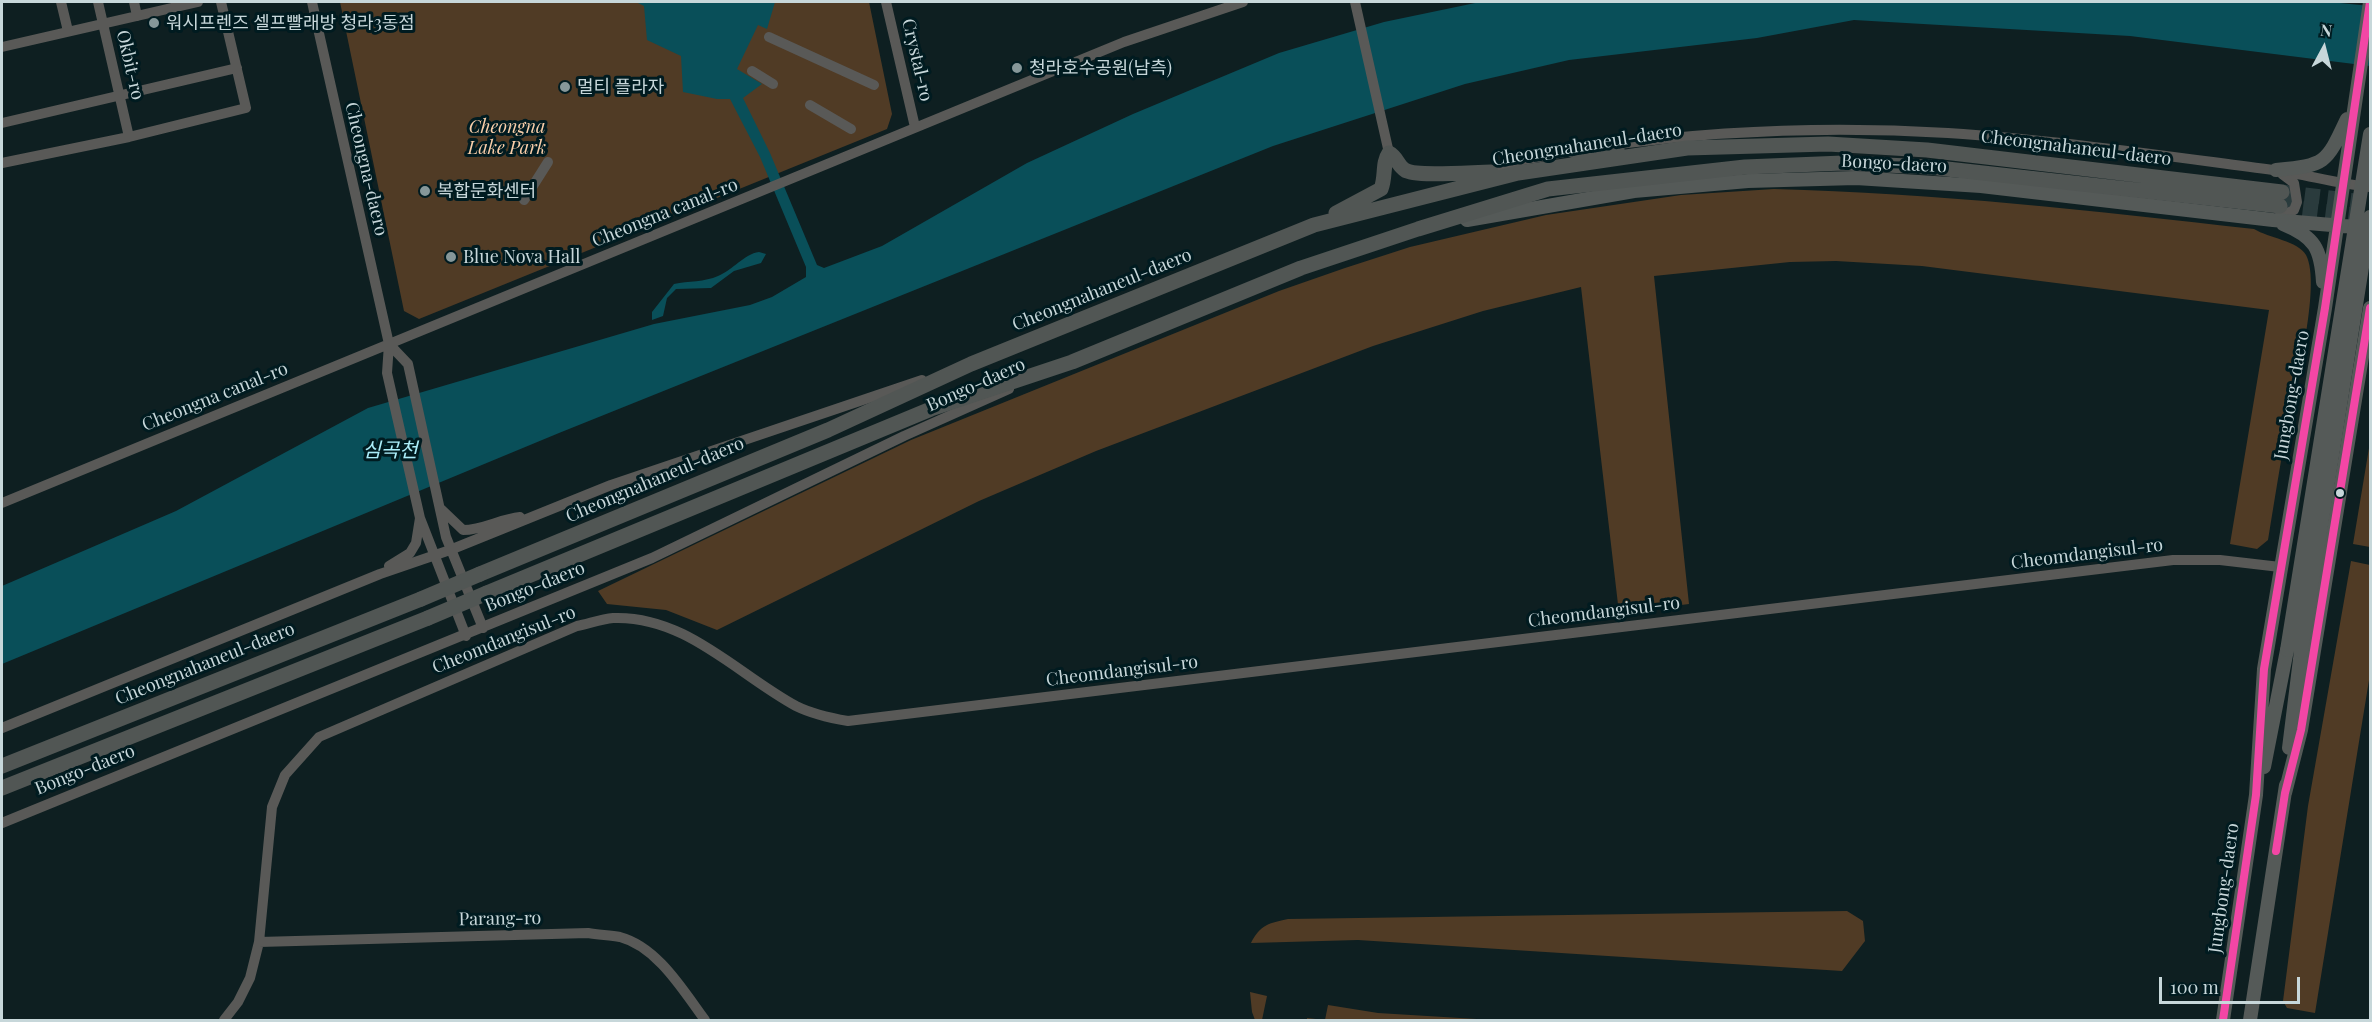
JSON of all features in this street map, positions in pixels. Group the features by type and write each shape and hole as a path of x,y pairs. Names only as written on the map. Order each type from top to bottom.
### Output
{"highway":[{"name":"Cheongnahaneul-daero","path":"2,766 421,599 828,430 971,364 1314,225 1518,173 1621,156 1716,146 1828,144 1927,150 2281,199 1929,167 1843,163 1745,167 1548,189 1301,268 1072,362 931,409 428,618 2,788"},
{"path":"1572,150 1716,146"},
{"path":"1314,225 1381,189 1385,177 1385,158 1389,153 1395,156 1404,170 1419,176 1449,172 1491,172"}],"main road":[{"name":"Jungbong-daero","path":"2223,1020 2256,795 2264,669 2325,308 2370,2"},
{"path":"2276,171 2323,162 2332,152 2353,106"},
{"name":"Jungbong-daero","path":"2250,1020 2285,793 2294,650 2370,134"},
{"name":"Bongo-daero","path":"1418,229 1634,191 1748,181 1856,178 1981,186 2273,220 2370,228"},
{"name":"Jungbong-daero","path":"2256,795 2294,650 2370,217"},
{"path":"2273,220 2307,236 2321,256 2325,308"},
{"name":"Jungbong-daero","path":"2285,793 2301,730 2370,314"}],"street":[{"path":"61,2 68,31"},
{"name":"Okbit-ro","path":"98,2 129,137"},
{"path":"134,2 137,16"},
{"path":"2,47 198,2"},
{"path":"2,163 129,137 246,108 221,2"},
{"name":"Cheongna-daero","path":"312,2 389,344"},
{"name":"Crystal-ro","path":"886,2 915,127"},
{"name":"Cheongna canal-ro","path":"2,503 1124,42 1243,2"},
{"path":"1355,2 1389,153"},
{"path":"769,37 874,85"},
{"path":"2,123 237,68"},
{"path":"752,71 773,84"},
{"path":"810,105 851,129"},
{"name":"Bongo-daero","path":"1428,196 1523,160 1572,150 1660,138 1751,132 1949,133 2044,142 2276,171 2370,188"},
{"path":"524,200 548,162"},
{"path":"2273,220 2294,210 2296,202 2294,183 2276,171"},
{"path":"389,344 408,364 450,550 483,628"},
{"path":"389,344 387,373 420,518 466,636"},
{"name":"Bongo-daero","path":"2,824 652,558 904,436 1072,362"},
{"name":"Bongo-daero","path":"2,728 380,574 450,550 531,517 710,450 971,364"},
{"path":"441,508 463,530 471,530 503,519 531,517"},
{"path":"380,574 410,552 416,543 420,518"},
{"name":"Cheomdangisul-ro","path":"224,1020 238,1002 250,978 259,942 272,807 285,775 320,737 577,626 612,618 656,623 708,647 796,706 826,717 848,721 2161,562 2220,560 2280,567"},
{"name":"Parang-ro","path":"259,942 588,933 622,938 647,952 671,975 705,1020"}],"green space":[{"name":"Cheongna Lake Park","path":"340,2 869,2 892,114 887,129 419,319 404,311"},
{"path":"1774,189 1895,194 2015,204 2254,229 2297,246 2306,255 2310,270 2309,313 2284,441 2268,540 2257,549 2230,544 2269,310 1922,266 1836,261 1790,262 1654,276 1689,604 1619,613 1581,287 1483,311 1373,346 1096,451 979,501 717,630 666,610 607,604 598,591 911,440 1279,291 1345,268 1410,247 1546,215 1681,195"},
{"path":"2370,442 2370,547 2353,544"},
{"path":"2351,561 2370,565 2370,674 2315,1013 2287,1008 2283,1001 2308,806"},
{"path":"1847,911 1863,921 1865,941 1842,971 1358,940 1251,943 1258,932 1266,926 1288,919"},
{"path":"1250,992 1267,996 1262,1020 1255,1020"},
{"path":"1328,1005 1378,1013 1493,1020 1325,1020"}],"water":[{"name":"심곡천","path":"636,2 775,2 767,29 758,25 737,69 762,84 743,98 770,153 817,265 824,268 882,246 1027,163 1133,114 1279,53 1384,22 1480,2 2330,2 2370,6 2370,66 2130,36 1854,20 1757,38 1569,60 1465,84 1273,146 559,433 2,664 2,586 176,511 368,408 654,324 750,305 772,297 806,277 806,267 760,157 730,99 717,99 683,92 681,56 647,40 644,6"},
{"path":"759,252 766,254 761,263 734,271 711,288 676,289 667,298 663,316 652,320 652,312 674,284 713,278 748,256"}],"tunnel":[{"path":"2282,192 2370,203"},
{"path":"2280,206 2370,217"}],"transit line":[{"path":"2223,1020 2256,795 2264,669 2325,308 2370,2"},
{"path":"2276,851 2285,793 2301,730 2370,308"}],"place":[{"name":"워시프렌즈 셀프빨래방 청라3동점","path":"154,23"},
{"name":"청라호수공원(남측)","path":"1017,68"},
{"name":"멀티 플라자","path":"565,87"},
{"name":"복합문화센터","path":"425,191"},
{"name":"Blue Nova Hall","path":"451,257"}]}
